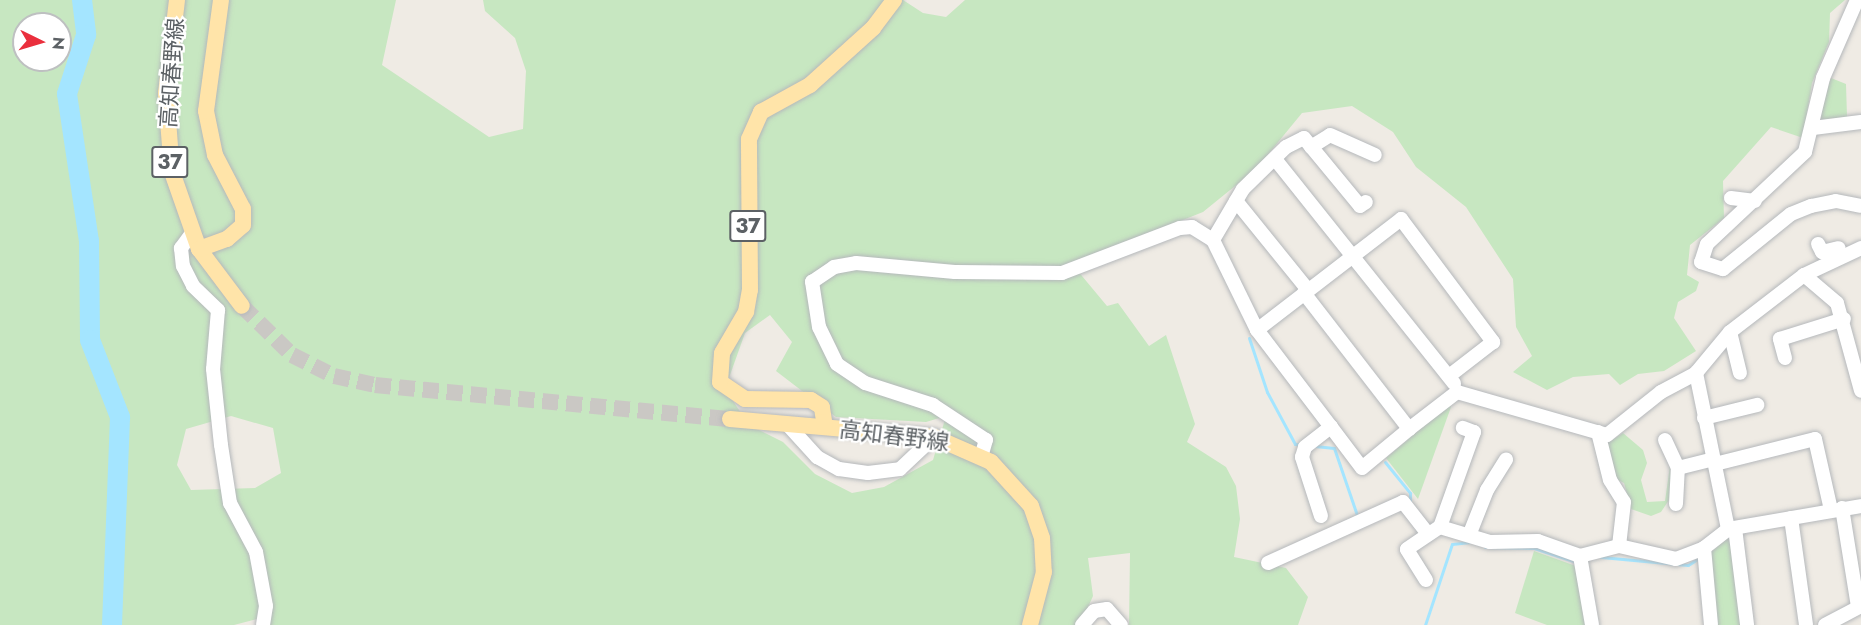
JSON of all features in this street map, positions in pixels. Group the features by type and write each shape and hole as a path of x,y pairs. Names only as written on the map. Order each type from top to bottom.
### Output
{"main road":[{"name":"高知春野線","path":"177,0 165,118 172,172 195,241 242,306"},
{"name":"高知春野線","path":"195,241 227,239 243,225 243,209 215,155 206,111 220,0"},
{"name":"高知春野線","path":"825,427 822,407 812,400 745,399 720,382 722,353 746,312 750,290 749,139 761,112 810,85 873,28 894,0"},
{"name":"高知春野線","path":"730,419 934,437 981,457 1008,476 1037,523 1044,572 1030,625"}],"street":[{"path":"1857,0 1823,78 1813,128 1805,152 1702,249 1701,262 1723,269 1791,214 1810,206 1836,201 1861,206"},
{"path":"1813,128 1861,122"},
{"path":"1311,147 1330,135 1375,154"},
{"path":"1213,240 1236,201 1275,159 1304,138 1360,206 1366,202"},
{"path":"1275,159 1449,376 1457,392 1607,435 1661,392 1696,373 1730,332 1804,274 1855,250"},
{"path":"1731,198 1755,201"},
{"path":"1236,201 1409,429"},
{"path":"1257,330 1401,219 1493,342 1449,376"},
{"path":"981,457 986,440 942,411 865,383 837,364 819,327 812,282 834,267 856,263 955,272 1062,273 1180,228 1192,228 1213,240 1257,330 1362,468 1457,392"},
{"path":"195,241 181,248 183,266 193,286 218,310 213,369 221,445 230,503 256,552 266,606 263,625"},
{"path":"1818,244 1821,252 1846,246 1855,250"},
{"path":"1804,274 1828,292 1845,318 1861,390"},
{"path":"1785,358 1780,339 1845,318"},
{"path":"1730,332 1740,373"},
{"path":"1696,373 1714,461 1733,532 1747,625"},
{"path":"1704,418 1757,405"},
{"path":"787,424 817,457 839,469 868,474 900,469 934,437"},
{"path":"1321,516 1302,457 1305,447 1330,427"},
{"path":"1426,580 1407,549 1434,530 1474,432 1463,428"},
{"path":"1598,432 1608,475 1624,502 1619,546"},
{"path":"1677,468 1815,439 1837,509 1860,607 1825,625"},
{"path":"1665,440 1677,468 1676,504"},
{"path":"1470,532 1487,490 1506,460"},
{"path":"1268,563 1403,502 1434,530 1470,532 1490,542 1538,541 1580,556 1619,546 1668,559 1704,554 1733,532 1792,524 1837,509 1861,506"},
{"path":"1792,524 1806,625"},
{"path":"1704,554 1711,625"},
{"path":"1580,556 1593,625"},
{"path":"1082,625 1094,611 1107,609 1121,625"}],"green space":[{"path":"0,0 396,0 382,65 489,137 523,129 526,71 515,38 485,11 483,0 903,0 923,13 946,17 965,0 1845,0 1830,13 1829,42 1812,83 1803,138 1771,127 1723,181 1724,218 1690,245 1687,275 1699,282 1696,291 1678,302 1674,318 1696,351 1664,371 1638,374 1620,385 1609,374 1573,377 1547,390 1513,372 1532,356 1516,327 1513,279 1466,207 1416,167 1393,132 1352,106 1302,113 1256,169 1203,212 1072,264 1107,306 1118,303 1149,346 1166,335 1195,424 1187,442 1226,467 1236,486 1240,519 1234,557 1286,568 1308,597 1298,625 1129,625 1130,553 1088,558 1093,596 1080,625 266,625 269,616 234,625 0,625","holes":["770,315 792,342 776,371 836,417 926,422 946,416 933,460 884,487 852,493 815,474 783,442 749,425 725,389 745,333","231,416 273,428 281,473 255,488 191,490 177,465 186,429"]},
{"path":"1831,78 1846,84 1847,117 1827,123 1821,120 1822,105"},
{"path":"1449,405 1451,407 1418,499 1386,458"},
{"path":"1623,433 1643,450 1647,463 1641,480 1647,502 1665,501 1670,466 1673,494 1661,512 1651,516 1631,509 1624,483 1614,478 1603,446"},
{"path":"1731,535 1742,625 1715,625 1708,555"},
{"path":"1534,551 1576,566 1588,625 1547,625 1515,613"}],"waterway":[{"path":"82,0 86,35 67,94 89,241 90,340 120,417 112,625"},
{"path":"1249,338 1267,392 1295,444 1303,445"},
{"path":"1315,446 1334,448 1358,518"},
{"path":"1385,462 1410,493 1410,502"},
{"path":"1425,625 1452,544 1470,542"},
{"path":"1485,547 1534,548 1576,562"},
{"path":"1601,557 1688,565 1701,557"}],"tunnel":[{"path":"242,306 292,355 334,376 375,385 730,419"}]}
